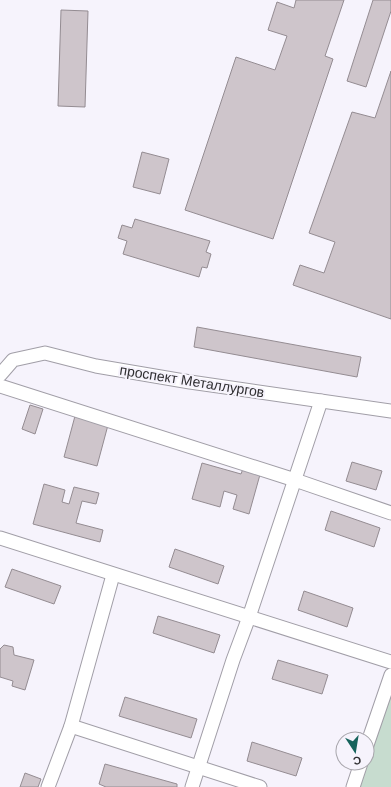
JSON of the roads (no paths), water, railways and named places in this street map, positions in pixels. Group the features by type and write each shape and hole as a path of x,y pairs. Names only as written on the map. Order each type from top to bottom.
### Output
{"street":[{"name":"проспект Металлургов","path":"0,375 13,360 45,353 96,366 391,411"},
{"path":"0,386 295,480 391,513"},
{"path":"192,787 233,660 249,617 321,401"},
{"path":"0,538 391,662"},
{"path":"48,787 71,726 113,575"},
{"path":"372,731 391,675"},
{"path":"71,726 260,787"},
{"path":"352,787 358,771"}]}
